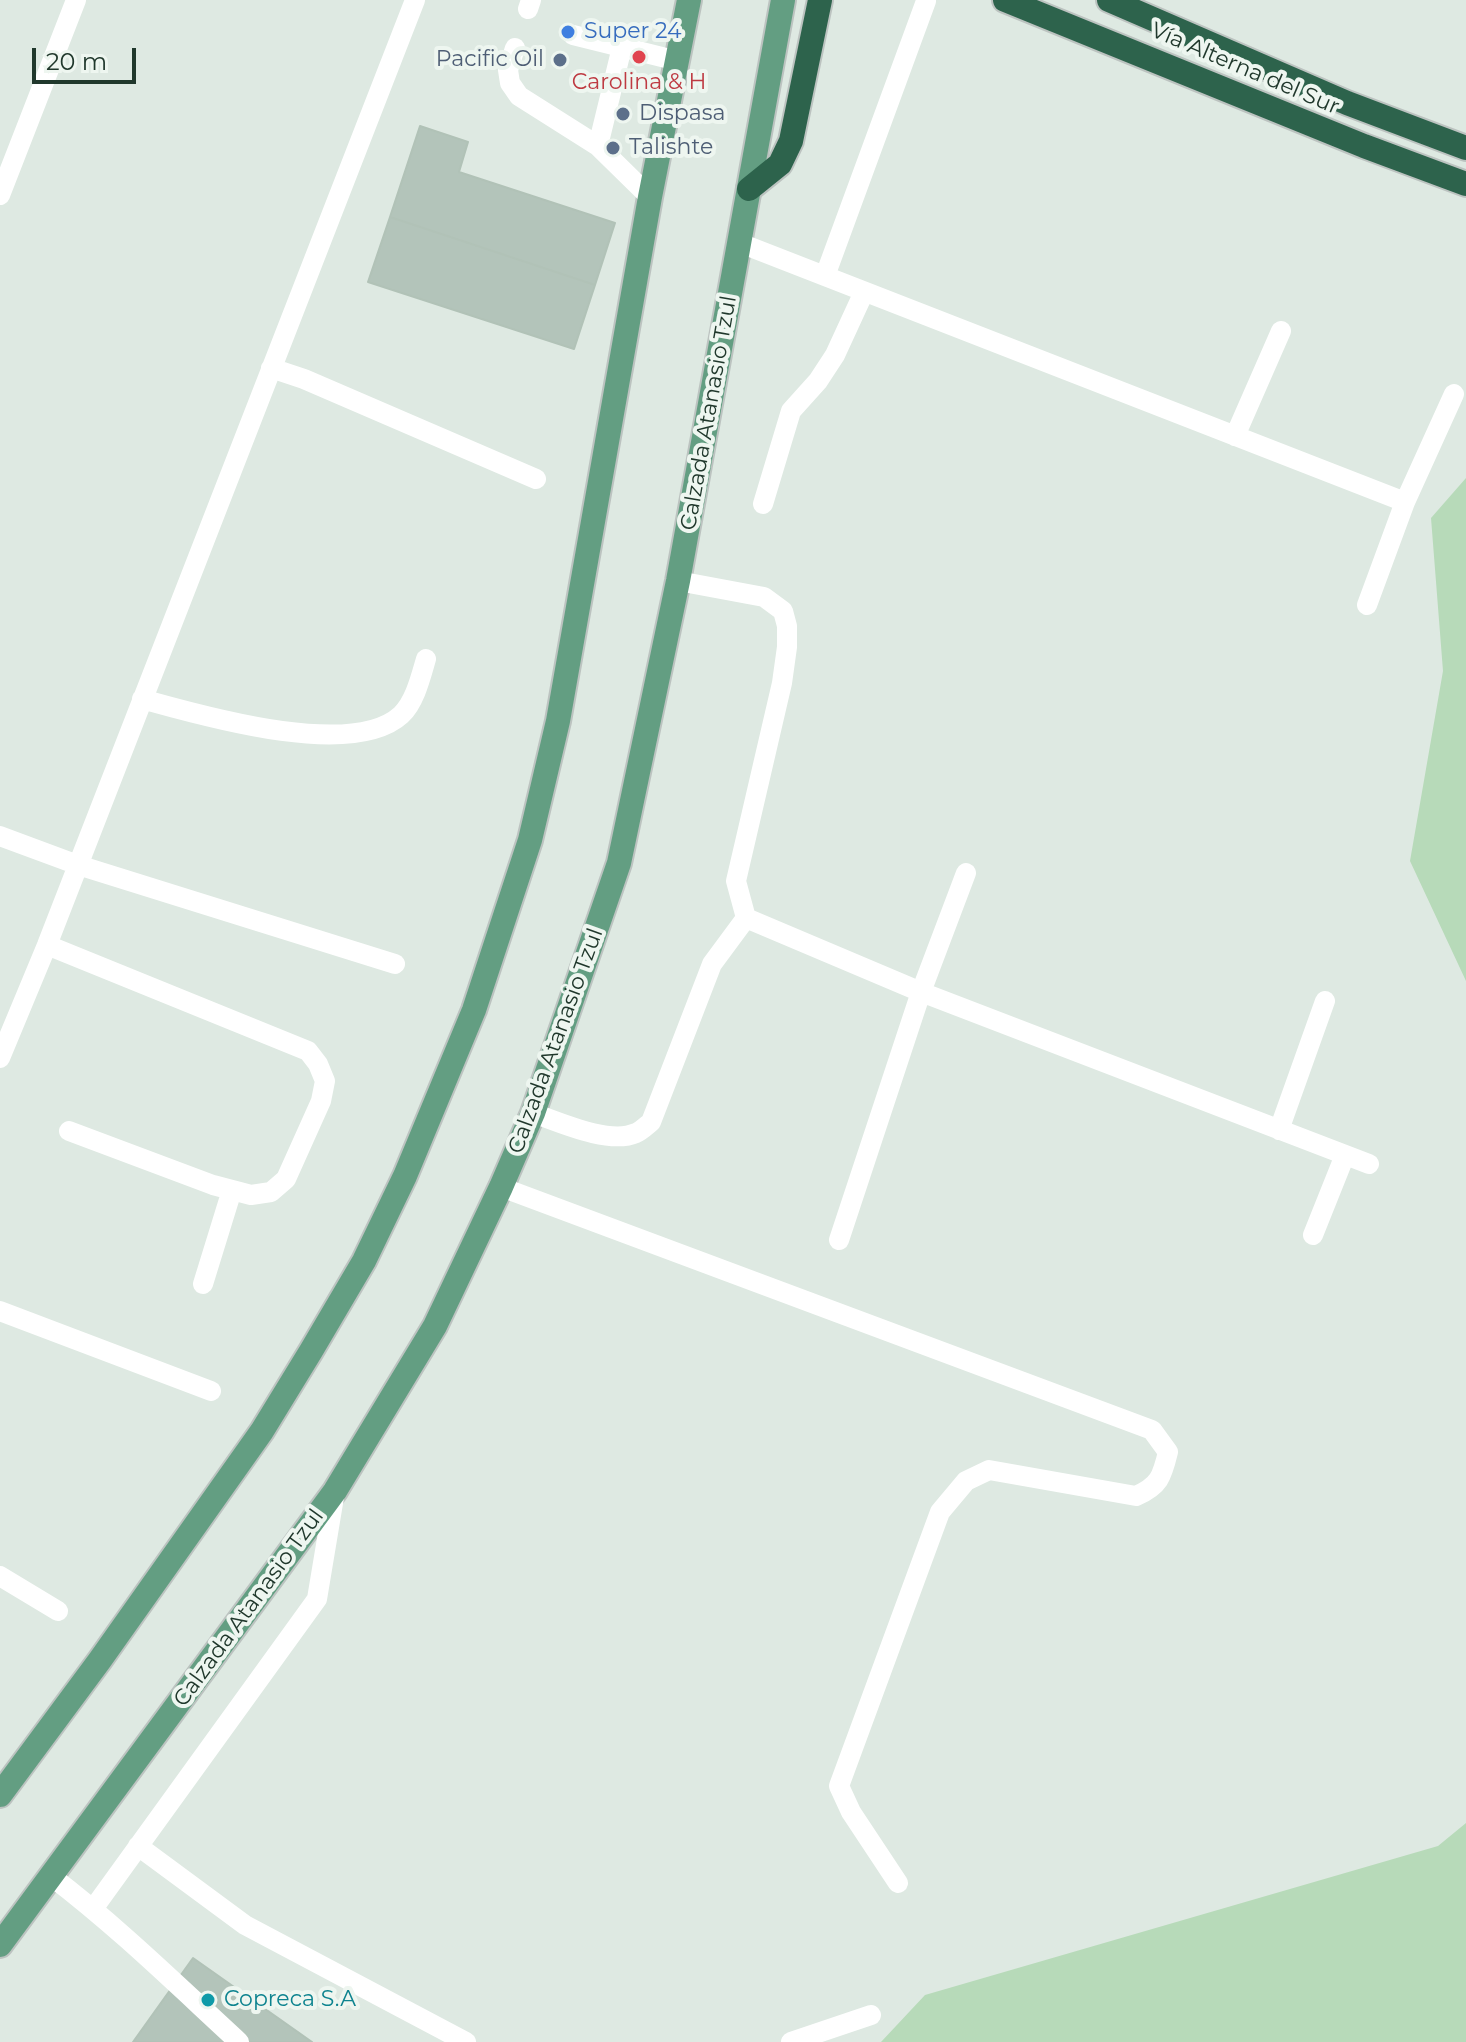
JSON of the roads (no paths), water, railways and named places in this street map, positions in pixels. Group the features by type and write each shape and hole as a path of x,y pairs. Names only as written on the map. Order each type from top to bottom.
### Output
{"highway":[{"path":"749,189 780,164 791,141 820,0"},
{"name":"Vía Alterna del Sur","path":"1005,0 1364,146 1466,184"},
{"path":"1109,0 1347,103 1466,148"}],"main road":[{"path":"0,1795 262,1431 311,1351 378,1233 474,1010 530,840 558,721 650,197 689,0"},
{"name":"Calzada Atanasio Tzul","path":"0,1945 335,1491 435,1326 533,1113 619,863 678,581 783,0"}],"lane":[{"path":"0,195 76,0"},
{"path":"0,1058 47,945 415,0"},
{"path":"825,276 926,1"},
{"path":"573,35 678,61"},
{"path":"598,146 622,47"},
{"path":"515,48 508,70 510,83 519,96 598,146 650,197"},
{"path":"740,243 1405,502"},
{"path":"763,504 791,411 818,381 835,355 864,292"},
{"path":"1235,436 1281,331"},
{"path":"271,368 304,379 536,479"},
{"path":"1367,605 1405,502 1454,394"},
{"path":"678,581 764,597 783,611 787,626 782,683 736,881 746,918"},
{"path":"142,699 215,719 295,733 355,734 384,726 403,714 426,659"},
{"path":"0,836 78,865 395,964"},
{"path":"839,1240 921,992 966,873"},
{"path":"746,918 921,992 1369,1164"},
{"path":"533,1113 585,1131 620,1137 638,1133 651,1122 712,964 746,918"},
{"path":"47,945 308,1051 325,1081 321,1101 286,1179 271,1192 251,1195 232,1190 69,1131"},
{"path":"1279,1130 1325,1001"},
{"path":"1313,1235 1345,1155"},
{"path":"501,1187 1152,1430 1168,1452 1164,1469 1154,1488 1136,1496 989,1470 966,1481 940,1512 839,1786 851,1812 898,1883"},
{"path":"203,1284 232,1190"},
{"path":"0,1311 211,1391"},
{"path":"93,1909 317,1599 335,1491"},
{"path":"0,1576 58,1611"},
{"path":"138,1846 245,1925 466,2042"},
{"path":"51,1876 93,1909 239,2042"},
{"path":"791,2042 871,2015"}],"place":[{"name":"Super 24","path":"568,32"},
{"name":"Carolina & H","path":"639,57"},
{"name":"Pacific Oil","path":"560,60"},
{"name":"Dispasa","path":"623,114"},
{"name":"Talishte","path":"613,148"},
{"name":"Copreca S.A","path":"208,2000"}]}
